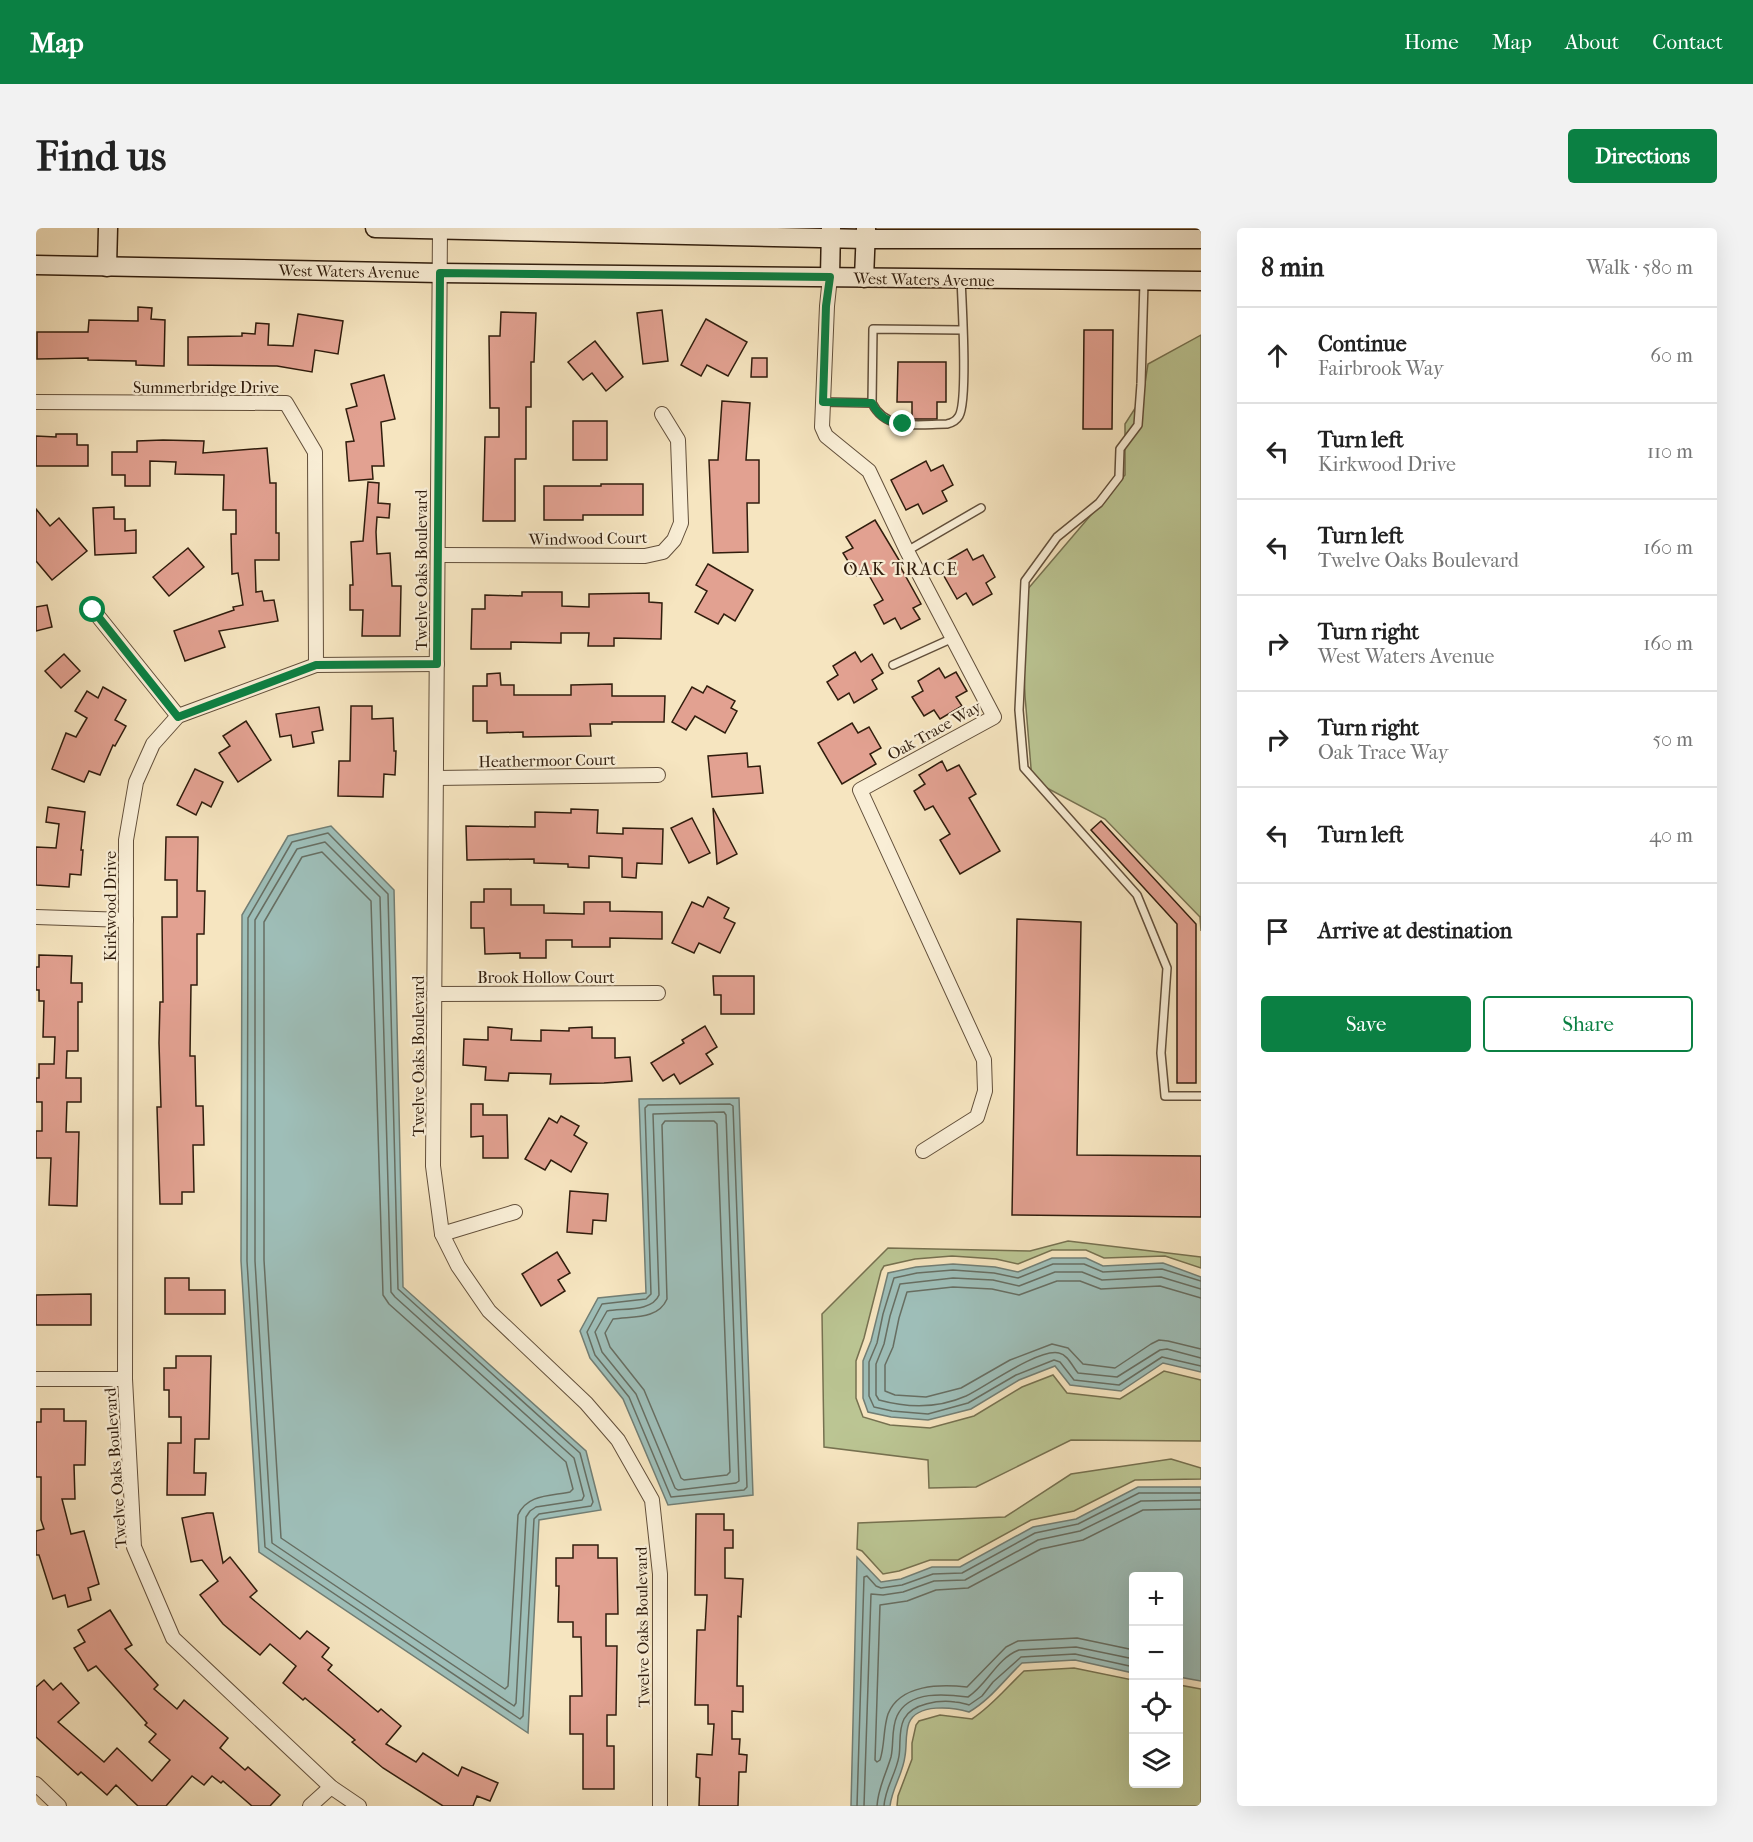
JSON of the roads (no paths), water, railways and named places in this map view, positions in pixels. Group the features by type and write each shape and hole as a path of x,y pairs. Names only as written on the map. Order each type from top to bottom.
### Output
{"main road":[{"path":"107,267 108,228"},
{"path":"375,228 831,232 1201,239"},
{"path":"830,277 831,232"},
{"path":"864,278 866,233"},
{"name":"West Waters Avenue","path":"36,265 440,273 1201,281"}],"street":[{"name":"Twelve Oaks Boulevard","path":"440,229 433,1166 441,1234 458,1266 489,1311 586,1403 618,1440 652,1500 660,1574 660,1806"},
{"name":"Oak Trace Way","path":"830,277 826,306 822,427 826,436 869,471 907,551 994,717 860,790 984,1060 985,1091 977,1117 922,1151"},
{"name":"Summerbridge Drive","path":"36,402 286,403 315,452 316,665"},
{"name":"Windwood Court","path":"438,555 645,556 663,552 674,540 681,523 678,440 662,414"},
{"path":"93,610 178,717"},
{"name":"Kirkwood Drive","path":"126,1379 126,840 136,782 153,744 178,717 316,665 437,664"},
{"name":"Heathermoor Court","path":"436,778 658,775"},
{"path":"36,917 126,920"},
{"name":"Brook Hollow Court","path":"435,994 658,993"},
{"path":"441,1234 515,1212"},
{"name":"Twelve Oaks Boulevard","path":"36,1379 126,1379 134,1547 174,1638 331,1787 359,1806"},
{"path":"36,1784 58,1806"},
{"path":"310,1806 331,1787"}],"lane":[{"path":"961,279 962,330 963,399 959,417 953,422 892,423 877,413 872,403 873,329 962,330"},
{"path":"1143,281 1138,425 1120,449 1119,477 1099,503 1057,537 1025,581 1019,710 1024,768 1137,895 1167,968 1161,1053 1165,1096 1201,1096"},
{"path":"823,402 872,403"},
{"path":"907,551 981,508"},
{"path":"893,665 953,638"}],"water":[{"path":"331,826 394,890 403,1287 586,1451 601,1510 539,1520 528,1733 259,1552 241,1261 242,915 288,836"},
{"path":"739,1098 753,1495 668,1505 623,1399 590,1358 580,1331 598,1298 646,1293 639,1099"},
{"path":"1052,1258 1086,1258 1103,1266 1163,1263 1201,1277 1201,1372 1163,1363 1121,1391 1070,1385 1055,1366 1019,1380 971,1409 928,1420 891,1417 868,1412 863,1398 863,1361 871,1341 888,1273 916,1267 953,1264 995,1267 1018,1272"},
{"path":"1138,1487 1201,1487 1201,1681 1183,1678 1183,1572 1129,1572 1129,1672 1075,1660 1022,1663 990,1696 969,1712 936,1708 920,1712 909,1723 904,1763 890,1806 851,1806 857,1557 881,1582 901,1579 932,1567 960,1567 1033,1527 1076,1519"}],"district":[{"name":"OAK TRACE","path":"901,569"}]}
